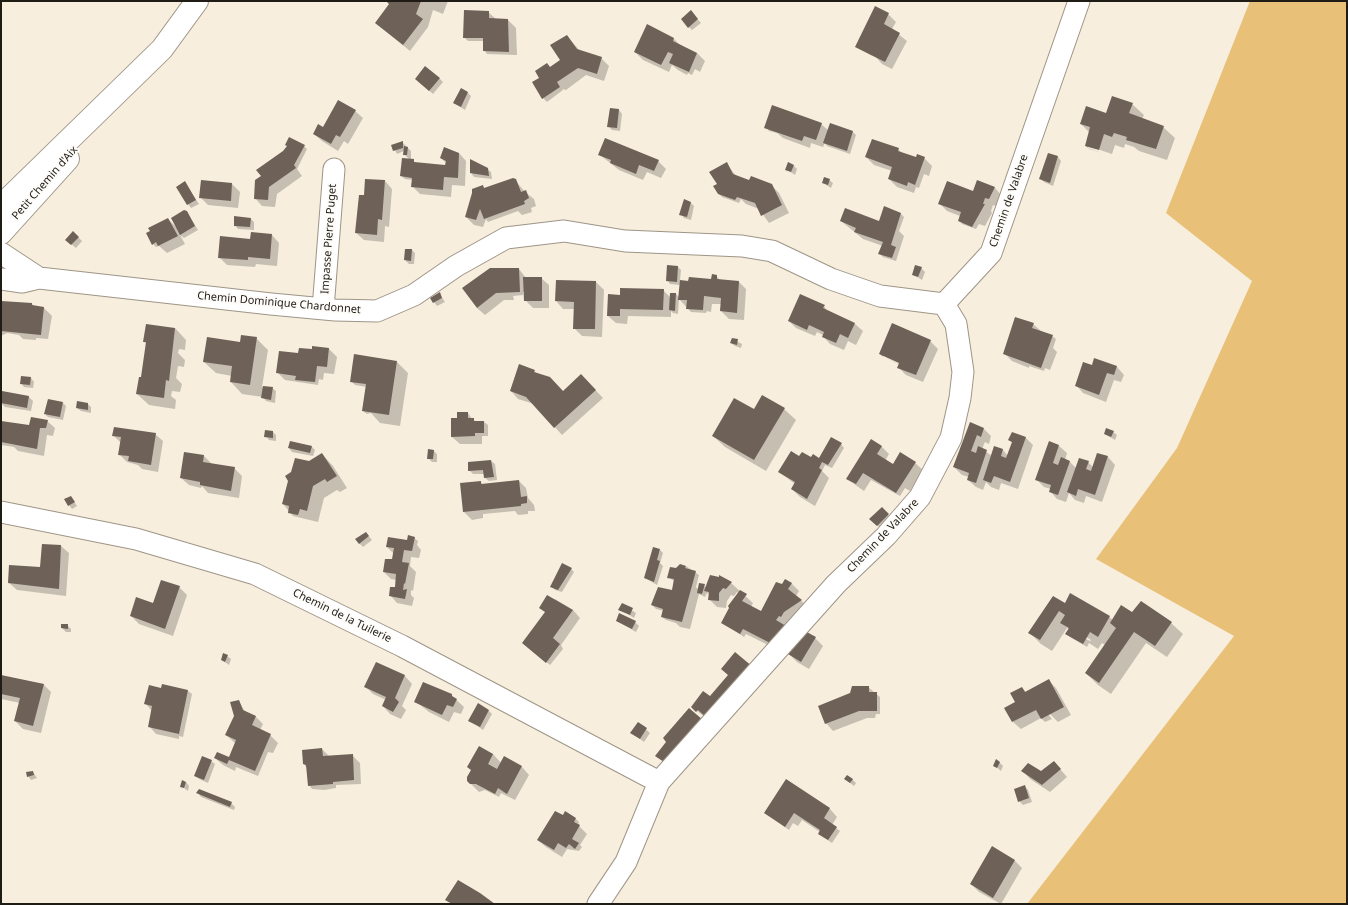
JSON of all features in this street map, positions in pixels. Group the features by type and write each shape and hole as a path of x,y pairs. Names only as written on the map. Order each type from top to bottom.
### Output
{"street":[{"name":"Petit Chemin d'Aix","path":"1,206 100,112 162,49 197,1"},
{"name":"Chemin de Valabre","path":"659,782 714,722 769,657 836,584 886,536 920,497 951,438 960,398 963,372 956,324 944,304 991,253 1079,1"},
{"name":"Petit Chemin d'Aix","path":"1,233 71,156 100,112"},
{"name":"Impasse Pierre Puget","path":"323,309 334,169"},
{"path":"1,217 18,199 23,184"},
{"name":"Chemin Dominique Chardonnet","path":"1,279 22,282 39,278 323,309 377,311 414,295 456,266 506,238 564,231 625,241 742,246 772,251 831,279 880,296 944,304"},
{"name":"Chemin Dominique Chardonnet","path":"1,253 39,278"},
{"name":"Chemin de la Tuilerie","path":"1,512 136,539 255,574 402,646 659,782"},
{"path":"598,904 626,862 659,782"}],"shaded area":[{"path":"1250,1 1347,1 1347,904 1027,904 1234,636 1096,559 1177,448 1252,281 1166,213"}],"building":[{"path":"386,1 421,1 416,14 423,19 403,45 375,23 389,4"},
{"path":"875,6 889,13 884,24 900,33 885,62 855,47"},
{"path":"464,10 489,11 489,18 508,19 509,52 483,51 483,38 463,38"},
{"path":"691,10 698,19 688,28 681,19"},
{"path":"647,24 674,38 673,41 697,53 689,72 669,63 673,54 668,52 661,65 634,52"},
{"path":"567,35 577,49 602,57 597,74 578,68 557,82 560,87 542,99 532,82 539,78 535,71 547,63 550,67 560,60 550,45"},
{"path":"425,66 440,78 429,91 415,79"},
{"path":"461,88 468,92 461,107 453,103"},
{"path":"1112,96 1133,103 1129,113 1164,126 1156,149 1126,140 1127,137 1114,133 1112,137 1104,134 1099,150 1085,146 1090,127 1080,124 1086,106 1106,113"},
{"path":"338,100 356,110 340,137 336,135 331,144 313,134 318,124 323,127"},
{"path":"772,105 822,123 816,140 804,136 802,141 764,128"},
{"path":"610,108 619,109 617,128 607,127"},
{"path":"830,123 853,131 847,151 823,143"},
{"path":"289,137 305,145 294,165 296,168 269,187 268,200 254,199 255,180 261,176 256,170 283,151 287,146 285,145"},
{"path":"605,138 659,160 654,171 639,165 636,174 610,163 611,160 598,155"},
{"path":"872,139 899,148 898,151 916,157 917,154 925,157 915,185 908,182 907,186 888,179 892,167 865,157"},
{"path":"403,141 403,148 393,151 391,145"},
{"path":"404,146 408,147 407,155 403,155"},
{"path":"444,147 459,153 458,178 444,177 443,190 411,187 412,178 400,176 402,158 414,159 414,162 445,165 446,161 440,158"},
{"path":"1048,153 1058,156 1050,183 1039,179"},
{"path":"470,159 488,168 489,176 470,173"},
{"path":"727,162 733,174 749,180 751,176 772,184 782,205 761,216 755,203 737,197 735,200 718,194 713,186 717,184 709,172"},
{"path":"788,162 794,165 791,172 785,170"},
{"path":"824,177 830,179 828,185 822,183"},
{"path":"513,178 516,179 521,192 526,190 529,198 524,201 525,204 484,219 480,209 476,220 465,217 472,189 483,185 484,188"},
{"path":"365,179 385,180 382,220 378,219 377,235 355,233 359,195 364,195"},
{"path":"201,180 232,183 231,201 199,198"},
{"path":"977,180 995,187 989,199 985,198 983,204 985,204 972,227 958,221 961,212 938,204 947,181 973,191"},
{"path":"185,181 196,200 187,205 176,187"},
{"path":"684,199 691,202 687,217 679,215"},
{"path":"884,206 901,213 891,245 896,247 892,258 878,254 883,242 854,232 856,228 840,221 845,208 879,221"},
{"path":"184,210 187,211 195,226 180,235 171,218"},
{"path":"234,216 251,218 250,227 234,226"},
{"path":"168,218 178,236 158,246 156,242 152,245 146,233 150,231 148,228"},
{"path":"73,231 79,237 71,245 65,240"},
{"path":"251,232 272,234 270,259 248,257 248,260 218,258 220,236 250,239"},
{"path":"405,249 412,249 411,261 404,260"},
{"path":"667,265 678,266 677,282 666,281"},
{"path":"915,265 922,267 918,277 912,275"},
{"path":"490,268 519,268 520,292 496,293 477,308 462,288"},
{"path":"712,274 717,275 717,279 739,281 737,313 720,311 721,298 704,296 703,310 686,309 687,300 678,300 680,280 688,281 689,277 711,279"},
{"path":"523,277 542,277 542,301 524,301"},
{"path":"556,280 596,281 595,329 573,329 574,302 555,301"},
{"path":"620,288 664,289 663,310 620,309 620,316 607,316 608,294 620,295"},
{"path":"440,292 442,298 433,303 430,298"},
{"path":"670,293 676,293 675,311 669,310"},
{"path":"800,294 825,305 823,308 855,323 848,338 840,334 836,343 822,337 824,332 809,325 807,330 788,321"},
{"path":"1,301 32,303 32,305 44,307 41,335 1,331"},
{"path":"1015,317 1034,323 1032,328 1053,335 1041,368 1003,354"},
{"path":"892,323 931,340 916,375 897,368 899,363 879,354"},
{"path":"146,324 175,328 169,381 166,380 164,398 136,394 139,377 141,377 146,342 143,342"},
{"path":"241,335 257,337 250,385 230,382 232,366 203,362 207,337 240,342"},
{"path":"732,338 738,339 737,345 730,343"},
{"path":"312,346 329,348 327,367 317,366 315,382 295,380 296,376 276,373 279,351 298,353 299,348 312,349"},
{"path":"354,354 397,361 389,415 362,411 366,384 350,382"},
{"path":"1094,358 1117,366 1114,375 1107,373 1099,395 1075,386 1083,362 1092,365"},
{"path":"519,364 535,370 534,372 550,377 563,391 581,374 596,390 554,428 526,397 510,391"},
{"path":"21,376 31,377 30,385 20,384"},
{"path":"263,386 273,387 271,400 261,398"},
{"path":"2,391 29,396 27,408 1,403"},
{"path":"762,395 785,408 754,460 712,436 734,398 754,409"},
{"path":"48,399 63,402 60,417 44,414"},
{"path":"77,401 88,403 88,410 76,408"},
{"path":"457,412 468,412 468,418 474,418 474,421 484,421 484,433 475,433 475,436 451,437 451,418 457,418"},
{"path":"31,417 48,420 46,428 40,428 37,449 1,442 1,421 29,425"},
{"path":"970,422 984,428 981,437 977,435 971,451 976,453 978,446 987,450 976,483 967,480 969,473 953,467"},
{"path":"114,427 156,433 151,465 128,461 129,456 118,455 121,437 112,436"},
{"path":"1106,428 1114,431 1111,437 1104,434"},
{"path":"265,430 273,431 273,438 264,437"},
{"path":"1012,432 1026,437 1010,482 994,476 991,483 983,480 994,446 1003,449 1001,456 1006,458 1012,442 1008,440"},
{"path":"831,437 842,443 828,465 822,462 819,468 822,470 807,499 791,489 795,482 778,472 791,451 799,456 802,452 811,457 813,454 819,458"},
{"path":"871,439 882,446 877,454 893,464 900,452 916,462 896,493 863,473 856,484 846,479"},
{"path":"290,441 312,446 310,453 288,448"},
{"path":"1049,441 1059,445 1053,463 1058,465 1061,457 1070,461 1058,495 1049,492 1051,485 1035,480"},
{"path":"428,449 434,450 433,459 427,459"},
{"path":"184,452 204,455 203,462 235,467 231,491 200,485 200,482 180,478"},
{"path":"322,453 337,476 327,482 325,479 313,486 307,511 300,509 298,515 288,513 289,506 282,504 288,481 285,476 291,472 295,458 309,461"},
{"path":"1097,453 1108,456 1095,495 1078,489 1076,496 1067,492 1079,458 1089,461 1086,469 1091,471"},
{"path":"491,460 494,477 484,478 483,470 468,471 468,462"},
{"path":"519,480 521,497 527,496 527,503 521,504 521,506 463,512 460,483 481,481 481,484"},
{"path":"71,496 75,502 68,506 64,499"},
{"path":"882,507 889,514 877,526 869,519"},
{"path":"366,532 369,536 359,544 355,539"},
{"path":"408,535 415,537 412,551 404,550 402,562 409,563 403,590 407,589 405,599 389,596 390,587 395,587 396,574 383,572 385,559 392,559 394,548 386,547 388,537 407,540"},
{"path":"42,544 61,545 59,589 8,583 9,565 40,567"},
{"path":"653,547 660,549 657,560 660,561 654,582 644,578"},
{"path":"562,563 572,568 558,590 550,587"},
{"path":"680,564 686,566 685,568 696,571 682,622 661,617 663,609 651,605 658,587 672,590 674,579 667,578 670,567 676,568"},
{"path":"710,575 719,577 719,575 732,582 726,589 723,588 719,593 719,601 708,600 709,592 704,591"},
{"path":"785,579 792,583 788,589 802,600 784,612 781,617 779,616 776,620 786,626 774,645 743,629 740,634 721,623 729,608 728,606 740,590 747,594 742,601 761,611 776,582 782,584"},
{"path":"161,580 180,586 165,629 130,616 136,597 153,603"},
{"path":"699,583 705,584 702,594 697,593"},
{"path":"1070,593 1110,616 1098,637 1090,632 1083,644 1065,634 1069,628 1060,623 1065,615 1059,611 1040,640 1028,633 1053,596 1065,603"},
{"path":"547,595 573,610 553,638 560,644 546,663 522,643 545,612 539,608"},
{"path":"1141,601 1172,622 1155,646 1134,632 1099,683 1085,673 1116,628 1110,623 1121,605 1132,612"},
{"path":"622,603 633,608 630,615 618,610"},
{"path":"619,613 636,621 632,629 616,621"},
{"path":"61,624 68,624 68,629 61,628"},
{"path":"803,630 816,637 801,662 788,654"},
{"path":"735,652 753,667 708,719 698,710 696,712 691,707 703,691 710,696 728,675 721,669"},
{"path":"223,653 228,655 225,662 221,660"},
{"path":"376,662 405,675 395,698 399,702 393,712 382,706 386,697 364,687"},
{"path":"1,675 44,684 33,726 14,721 20,698 1,694"},
{"path":"1049,679 1064,707 1041,719 1036,710 1012,722 1004,708 1015,702 1010,693 1022,687 1025,692"},
{"path":"423,682 452,694 452,696 457,699 453,707 447,705 442,715 414,702"},
{"path":"162,684 188,690 179,734 148,727 152,706 144,704 149,685 161,688"},
{"path":"852,686 869,686 869,692 877,692 877,711 859,711 825,724 818,706 850,693"},
{"path":"239,700 243,710 256,716 252,725 271,734 255,771 229,760 227,764 214,758 217,752 229,757 236,740 225,735 234,716 230,702"},
{"path":"478,703 489,710 480,727 468,721"},
{"path":"689,708 703,720 664,762 655,756 666,742 663,738"},
{"path":"638,722 647,728 640,739 630,733"},
{"path":"479,746 493,754 488,764 497,769 504,756 522,766 507,794 498,788 495,794 476,784 470,784 467,781 467,777 471,770 467,767"},
{"path":"322,748 323,756 353,754 354,780 333,782 333,784 308,786 306,765 303,764 302,750"},
{"path":"202,756 212,760 204,780 194,776"},
{"path":"996,759 1000,762 997,768 993,766"},
{"path":"1054,761 1061,769 1042,785 1021,771 1028,763 1041,771"},
{"path":"33,771 34,775 27,777 26,772"},
{"path":"847,775 853,779 850,783 844,779"},
{"path":"786,779 830,808 824,818 837,827 828,840 818,834 820,830 794,813 785,827 764,813"},
{"path":"182,780 186,782 184,788 180,787"},
{"path":"1025,785 1029,798 1018,802 1014,789"},
{"path":"199,789 232,802 230,807 196,793"},
{"path":"555,811 563,815 565,811 576,818 574,822 580,825 572,839 579,843 575,849 569,844 566,848 558,843 554,850 537,840"},
{"path":"992,846 1015,860 993,898 970,884"},
{"path":"458,880 495,904 452,904 445,900"}]}
